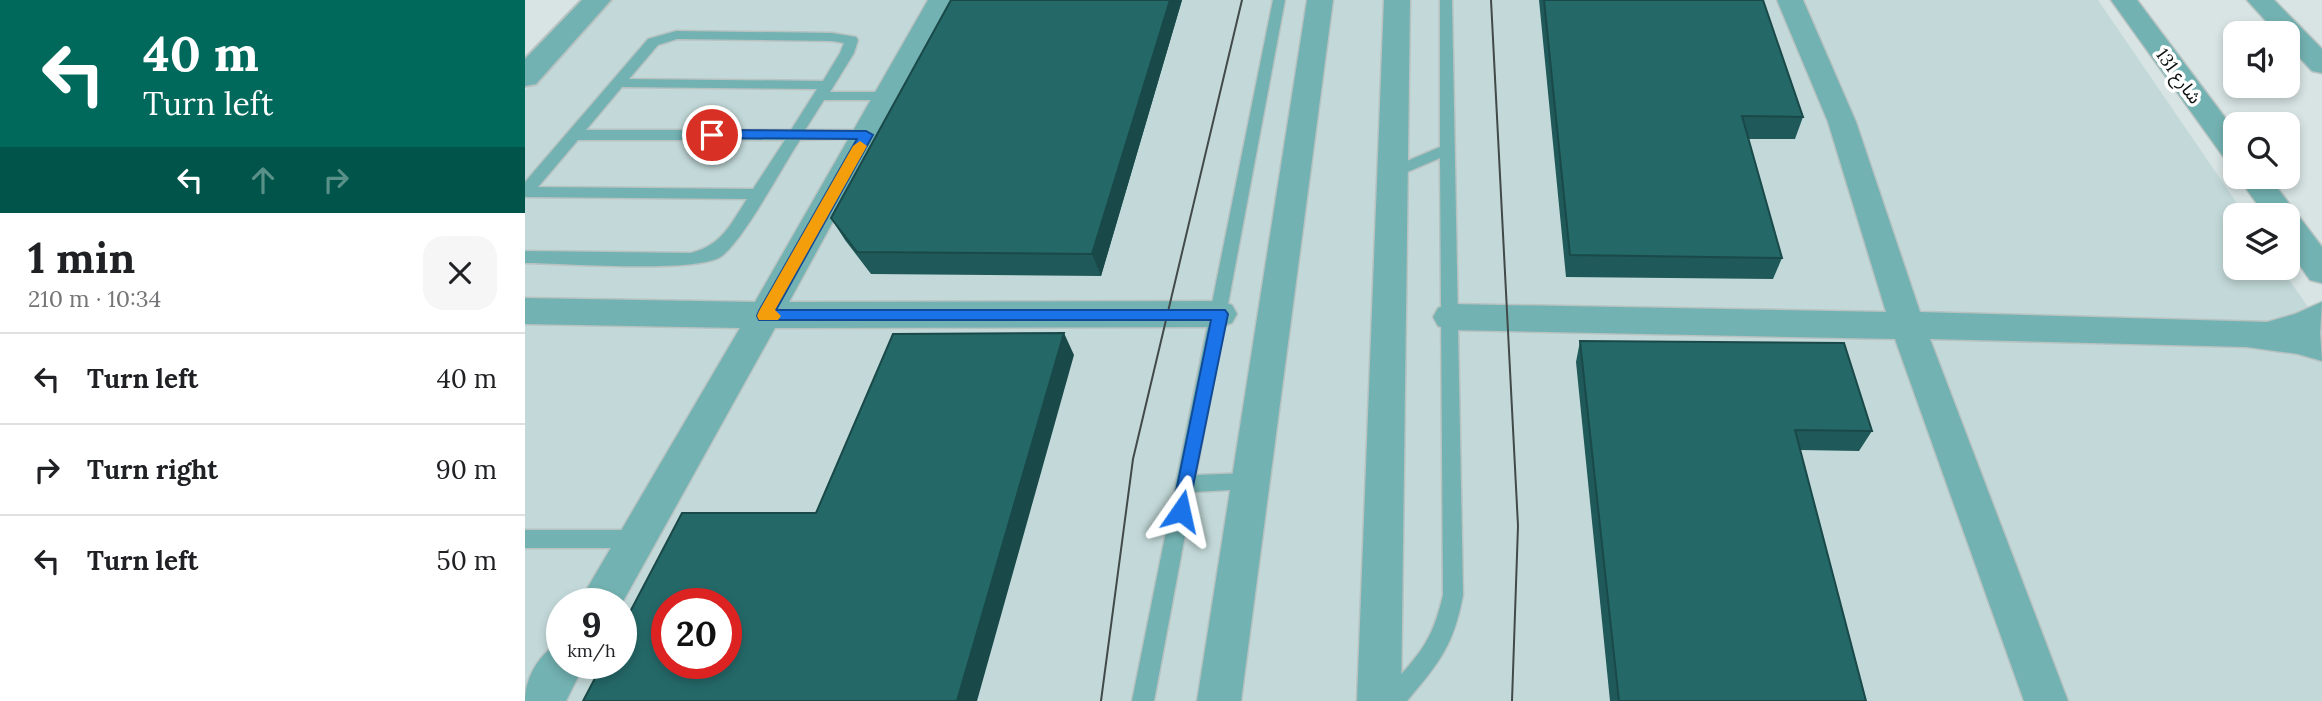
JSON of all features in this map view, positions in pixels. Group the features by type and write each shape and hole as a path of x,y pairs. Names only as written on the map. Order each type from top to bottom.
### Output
{"street":[{"path":"525,77 597,0"},
{"path":"609,588 940,0"},
{"path":"1219,701 1320,0"},
{"path":"1379,701 1397,0"},
{"path":"1790,0 1842,122 1907,324 2046,701"},
{"path":"2097,0 2131,10"},
{"path":"2260,0 2322,65"},
{"path":"2285,0 2322,40"},
{"name":"شارع 131","path":"2131,10 2223,136"},
{"path":"2300,241 2322,271"},
{"path":"525,311 764,316 1220,314"},
{"path":"2268,335 2305,325 2322,315"},
{"path":"1450,317 1846,326 1907,324 1976,329 2268,335 2322,347"},
{"path":"541,701 554,679"}],"lane":[{"path":"1143,701 1279,0"},
{"path":"1392,701 1429,659 1445,629 1453,595 1446,0"},
{"path":"525,192 653,42 665,37 832,37 851,40 851,46 824,90 723,246 704,256 525,257"},
{"path":"617,83 824,90 887,96"},
{"path":"573,135 866,135"},
{"path":"1391,174 1448,149"},
{"path":"525,192 758,194"},
{"path":"1187,484 1250,481"},
{"path":"525,539 638,539"}],"shaded area":[{"path":"609,0 2098,0 2223,183 2223,189 2227,189 2237,203 2223,203 2223,280 2289,280 2322,327 2322,701 525,701 525,90"}],"building":[{"path":"951,0 1170,0 1092,254 857,252 831,218"},
{"path":"1544,0 1763,0 1803,117 1742,116 1782,258 1570,255"},
{"path":"1064,333 957,701 583,701 595,679 637,679 637,599 682,513 816,513 893,334"},
{"path":"1580,341 1844,343 1872,431 1795,430 1866,701 1619,701"}],"tram line":[{"path":"1101,701 1133,459 1242,0"},
{"path":"1491,0 1518,526 1512,701"}],"slow traffic":[{"path":"773,316 764,316 860,146"}],"route":[{"path":"712,135 866,135 764,316 1220,314 1181,511"}]}
